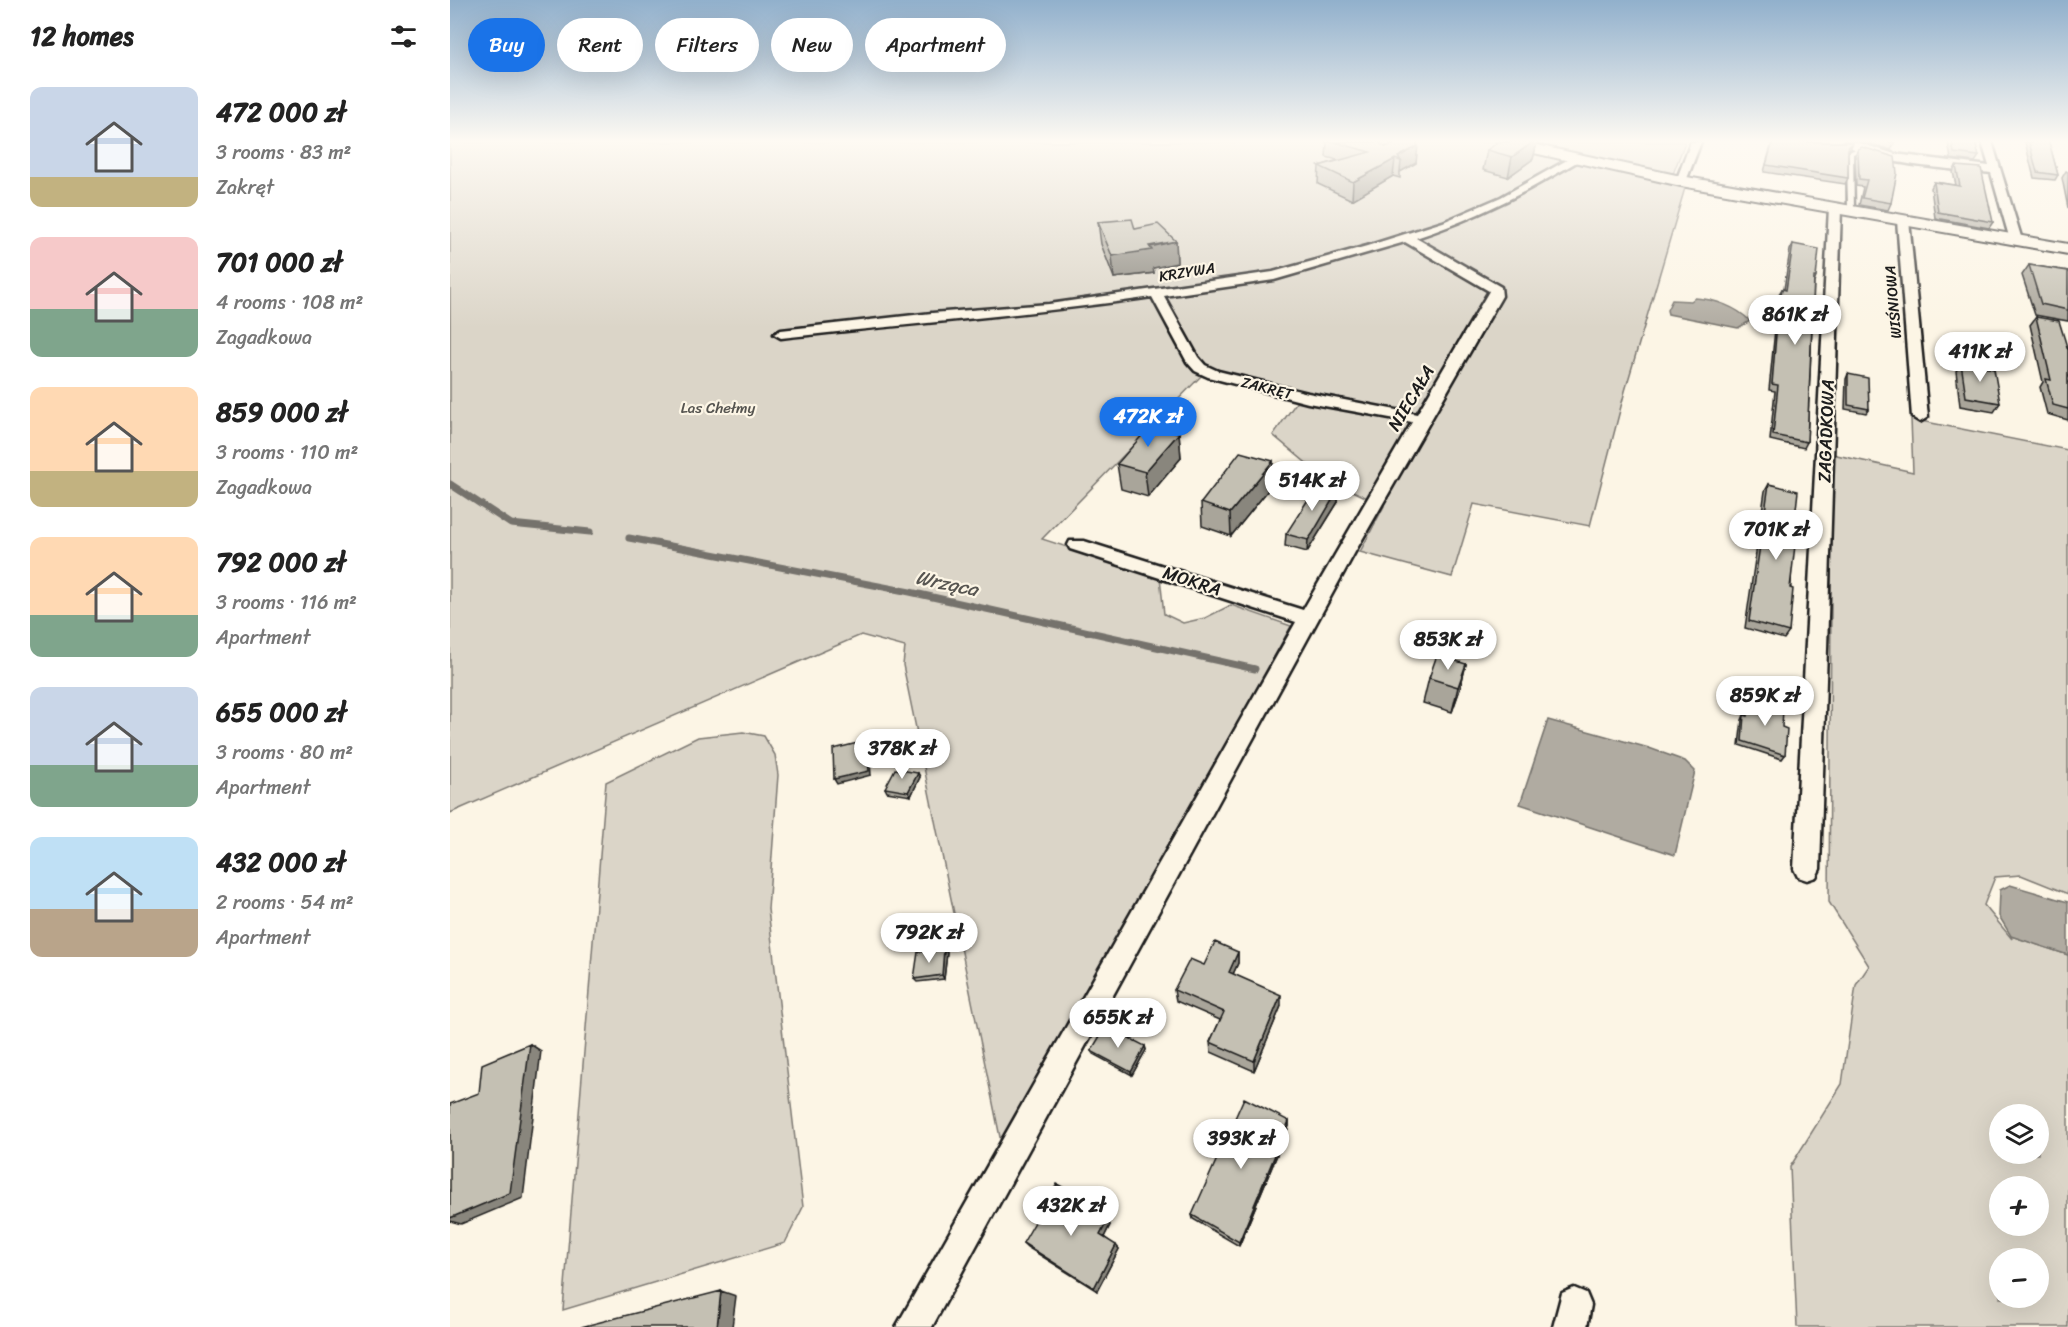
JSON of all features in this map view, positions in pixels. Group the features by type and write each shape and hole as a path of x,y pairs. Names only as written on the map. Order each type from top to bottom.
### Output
{"street":[{"name":"KRZYWA","path":"781,334 932,317 1049,308 1274,276 1407,238 1494,204"},
{"path":"1809,204 2068,249"},
{"path":"2005,204 2016,240"},
{"name":"ZAGADKOWA","path":"1808,868 1843,210"},
{"name":"WIŚNIOWA","path":"1903,220 1920,417"},
{"name":"NIECAŁA","path":"913,1327 1011,1157 1307,618 1421,419 1495,296 1496,290 1407,238"},
{"name":"ZAKRĘT","path":"1157,294 1192,359 1200,368 1213,374 1308,398 1421,419"},
{"name":"MOKRA","path":"1077,545 1307,618"}],"lane":[{"path":"1843,210 1844,204"}],"green space":[{"name":"Las Chełmy","path":"450,204 1680,204 1625,391 1590,526 1474,504 1452,577 1360,552 1384,506 1322,476 1273,435 1298,400 1201,376 1042,539 1160,577 1164,614 1183,623 1205,618 1231,605 1291,626 1002,1147 903,665 905,647 861,635 450,813"},
{"path":"1911,419 2068,450 2068,894 2021,875 1995,877 1984,905 2012,939 2011,936 2068,955 2068,1327 1797,1327 1790,1167 1842,1084 1856,985 1869,966 1829,902 1832,454 1913,472"},
{"path":"743,732 764,736 775,755 778,775 768,909 803,1207 785,1243 563,1310 606,782 698,737"}],"shaded area":[{"path":"1695,298 1725,305 1750,321 1738,328 1668,314 1667,310 1672,300 1691,301"},
{"path":"1548,720 1649,748 1685,761 1695,771 1675,855 1520,804"},
{"path":"2010,885 2068,902 2068,955 2011,936 1999,916 2000,890"}],"building":[{"path":"1937,204 1989,204 1993,222 1938,212"},
{"path":"1132,219 1135,229 1158,224 1176,241 1149,246 1152,250 1112,256 1098,222"},
{"path":"1793,244 1819,249 1816,277 1814,277 1807,442 1773,435 1778,385 1772,384 1777,323 1782,289 1786,290"},
{"path":"2029,265 2068,271 2068,310 2041,304"},
{"path":"2036,317 2059,321 2068,350 2068,409 2053,405 2046,379 2051,380"},
{"path":"1961,363 1994,369 2000,403 1966,397"},
{"path":"1848,374 1868,378 1869,409 1848,405"},
{"path":"1151,425 1179,433 1145,472 1117,464"},
{"path":"1240,452 1273,461 1230,513 1201,503"},
{"path":"1318,484 1338,490 1313,533 1308,540 1286,534"},
{"path":"1769,484 1798,491 1793,536 1796,537 1790,588 1793,589 1789,632 1749,621"},
{"path":"1437,655 1466,664 1458,687 1429,678"},
{"path":"1750,699 1783,709 1782,727 1787,729 1785,755 1742,741 1744,715 1748,716"},
{"path":"866,741 869,771 834,779 833,749"},
{"path":"895,769 918,773 908,792 885,788"},
{"path":"1215,942 1238,952 1229,972 1281,995 1254,1061 1210,1042 1224,1012 1174,990 1190,959 1204,965"},
{"path":"944,949 942,975 914,979 918,952"},
{"path":"1106,1026 1145,1046 1131,1072 1091,1051"},
{"path":"530,1044 510,1193 450,1218 450,1104 479,1093 482,1064"},
{"path":"1244,1098 1289,1121 1239,1242 1192,1215"},
{"path":"1057,1184 1075,1194 1072,1201 1107,1221 1100,1235 1116,1245 1094,1288 1023,1243"},
{"path":"721,1291 717,1327 581,1327"}],"waterway":[{"name":"Wrząca","path":"450,484 511,524 590,532"},
{"name":"Wrząca","path":"629,538 910,592 1255,669"}]}
